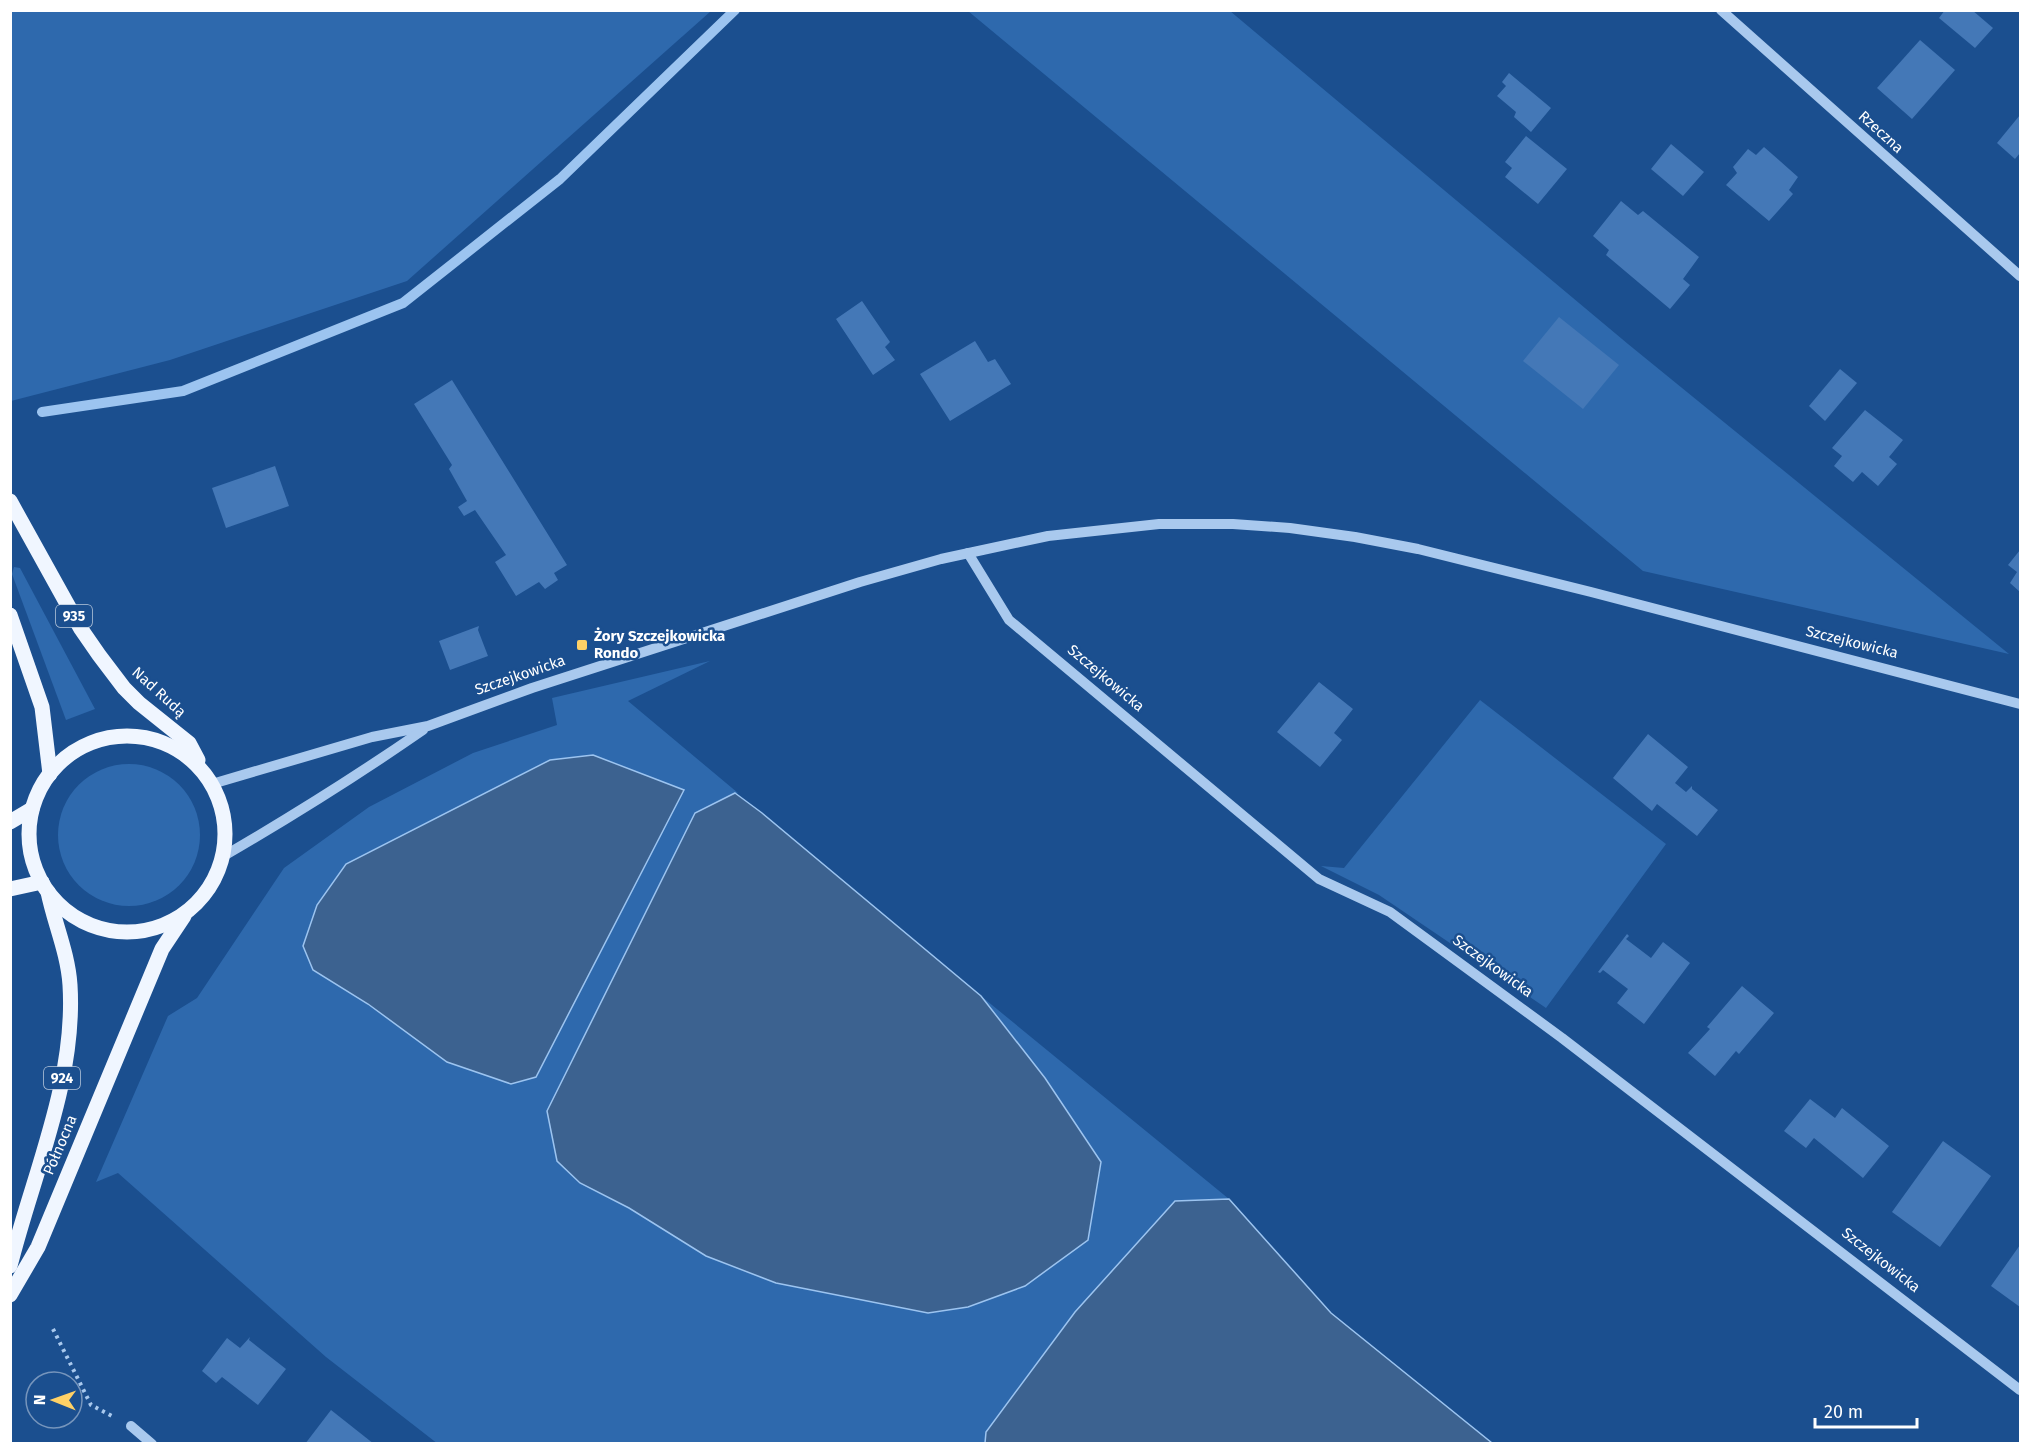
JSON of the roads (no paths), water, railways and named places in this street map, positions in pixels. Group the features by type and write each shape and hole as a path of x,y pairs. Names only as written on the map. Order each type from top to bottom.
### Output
{"main road":[{"name":"Nad Rudą","path":"10,501 81,629 99,655 132,696 189,743 212,784"},
{"path":"10,615 42,707 50,774"},
{"name":"924","path":"109,737 145,737 183,753 212,784 223,812 225,827 218,873 209,887 187,911 171,922 134,932 96,927 78,919 63,908 45,887 33,861 30,844 32,809 42,785 50,774 62,761 87,744 109,737"},
{"path":"10,822 32,809"},
{"path":"10,888 45,887"},
{"name":"Północna","path":"10,1266 54,1110 66,1056 70,985 45,887"},
{"name":"Północna","path":"10,1295 38,1247 162,949 187,911"}],"street":[{"name":"Rzeczna","path":"1721,10 2020,276"},
{"name":"Szczejkowicka","path":"212,784 372,737 428,726 532,688 860,582 968,553 1048,536 1159,524 1233,524 1290,528 1418,549 2020,704"},
{"name":"Szczejkowicka","path":"968,553 1009,620 1319,879 1390,912 1562,1038 2020,1390"},
{"name":"Szczejkowicka","path":"222,857 311,804 428,726"},
{"path":"131,1426 152,1443"}],"waterway":[{"path":"42,412 183,391 403,303 560,179 735,10"}],"place":[{"name":"Żory Szczejkowicka Rondo","path":"582,645"}]}
